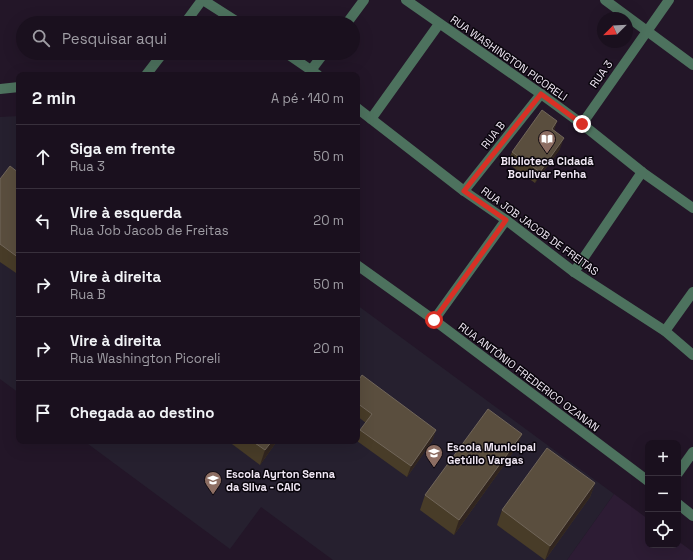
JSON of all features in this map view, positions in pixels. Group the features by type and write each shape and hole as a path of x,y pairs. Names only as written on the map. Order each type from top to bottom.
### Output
{"street":[{"path":"190,16 202,0 228,16"},
{"path":"352,16 364,0"},
{"name":"RUA WASHINGTON PICORELI","path":"406,0 541,94 582,124 642,172 693,208"},
{"path":"605,0 693,65"},
{"name":"RUA 3","path":"582,124 646,30 669,0"},
{"path":"371,119 439,24"},
{"path":"148,72 158,60"},
{"path":"297,60 315,72 321,60"},
{"path":"0,89 16,87"},
{"name":"RUA B","path":"464,191 541,94"},
{"name":"RUA JOB JACOB DE FREITAS","path":"360,110 464,191 506,220 574,272 665,331 693,354"},
{"path":"574,272 642,172"},
{"path":"434,320 506,220"},
{"name":"RUA ANTÔNIO FREDERICO OZANAN","path":"360,267 434,320 645,479"},
{"path":"665,331 693,292"},
{"path":"681,469 693,452"},
{"path":"681,506 693,516"}],"shaded area":[{"path":"16,116 16,391 0,379 0,117"},
{"name":"Escola Municipal Getúlio Vargas","path":"360,307 614,494 567,560 333,560 261,507 230,549 88,444 360,444"},
{"path":"614,494 645,517 645,548 681,548 681,543 693,552 693,560 567,560"}],"building":[{"path":"542,110 557,121 552,129 564,138 540,172 512,152"},
{"path":"10,166 16,171 16,256 0,244 0,179"},
{"path":"362,375 436,430 411,466 360,430 372,414 360,405 360,378"},
{"path":"488,409 522,434 459,520 425,495"},
{"path":"256,444 270,444 265,450"},
{"path":"547,448 595,483 550,546 502,510"}],"place":[{"name":"Biblioteca Cidadã Boulivar Penha","path":"547,154"},
{"name":"Escola Municipal Getúlio Vargas","path":"434,468"},
{"name":"Escola Ayrton Senna da Silva - CAIC","path":"213,495"}],"route":[{"path":"434,320 506,220 464,191 541,94 582,124"}]}
